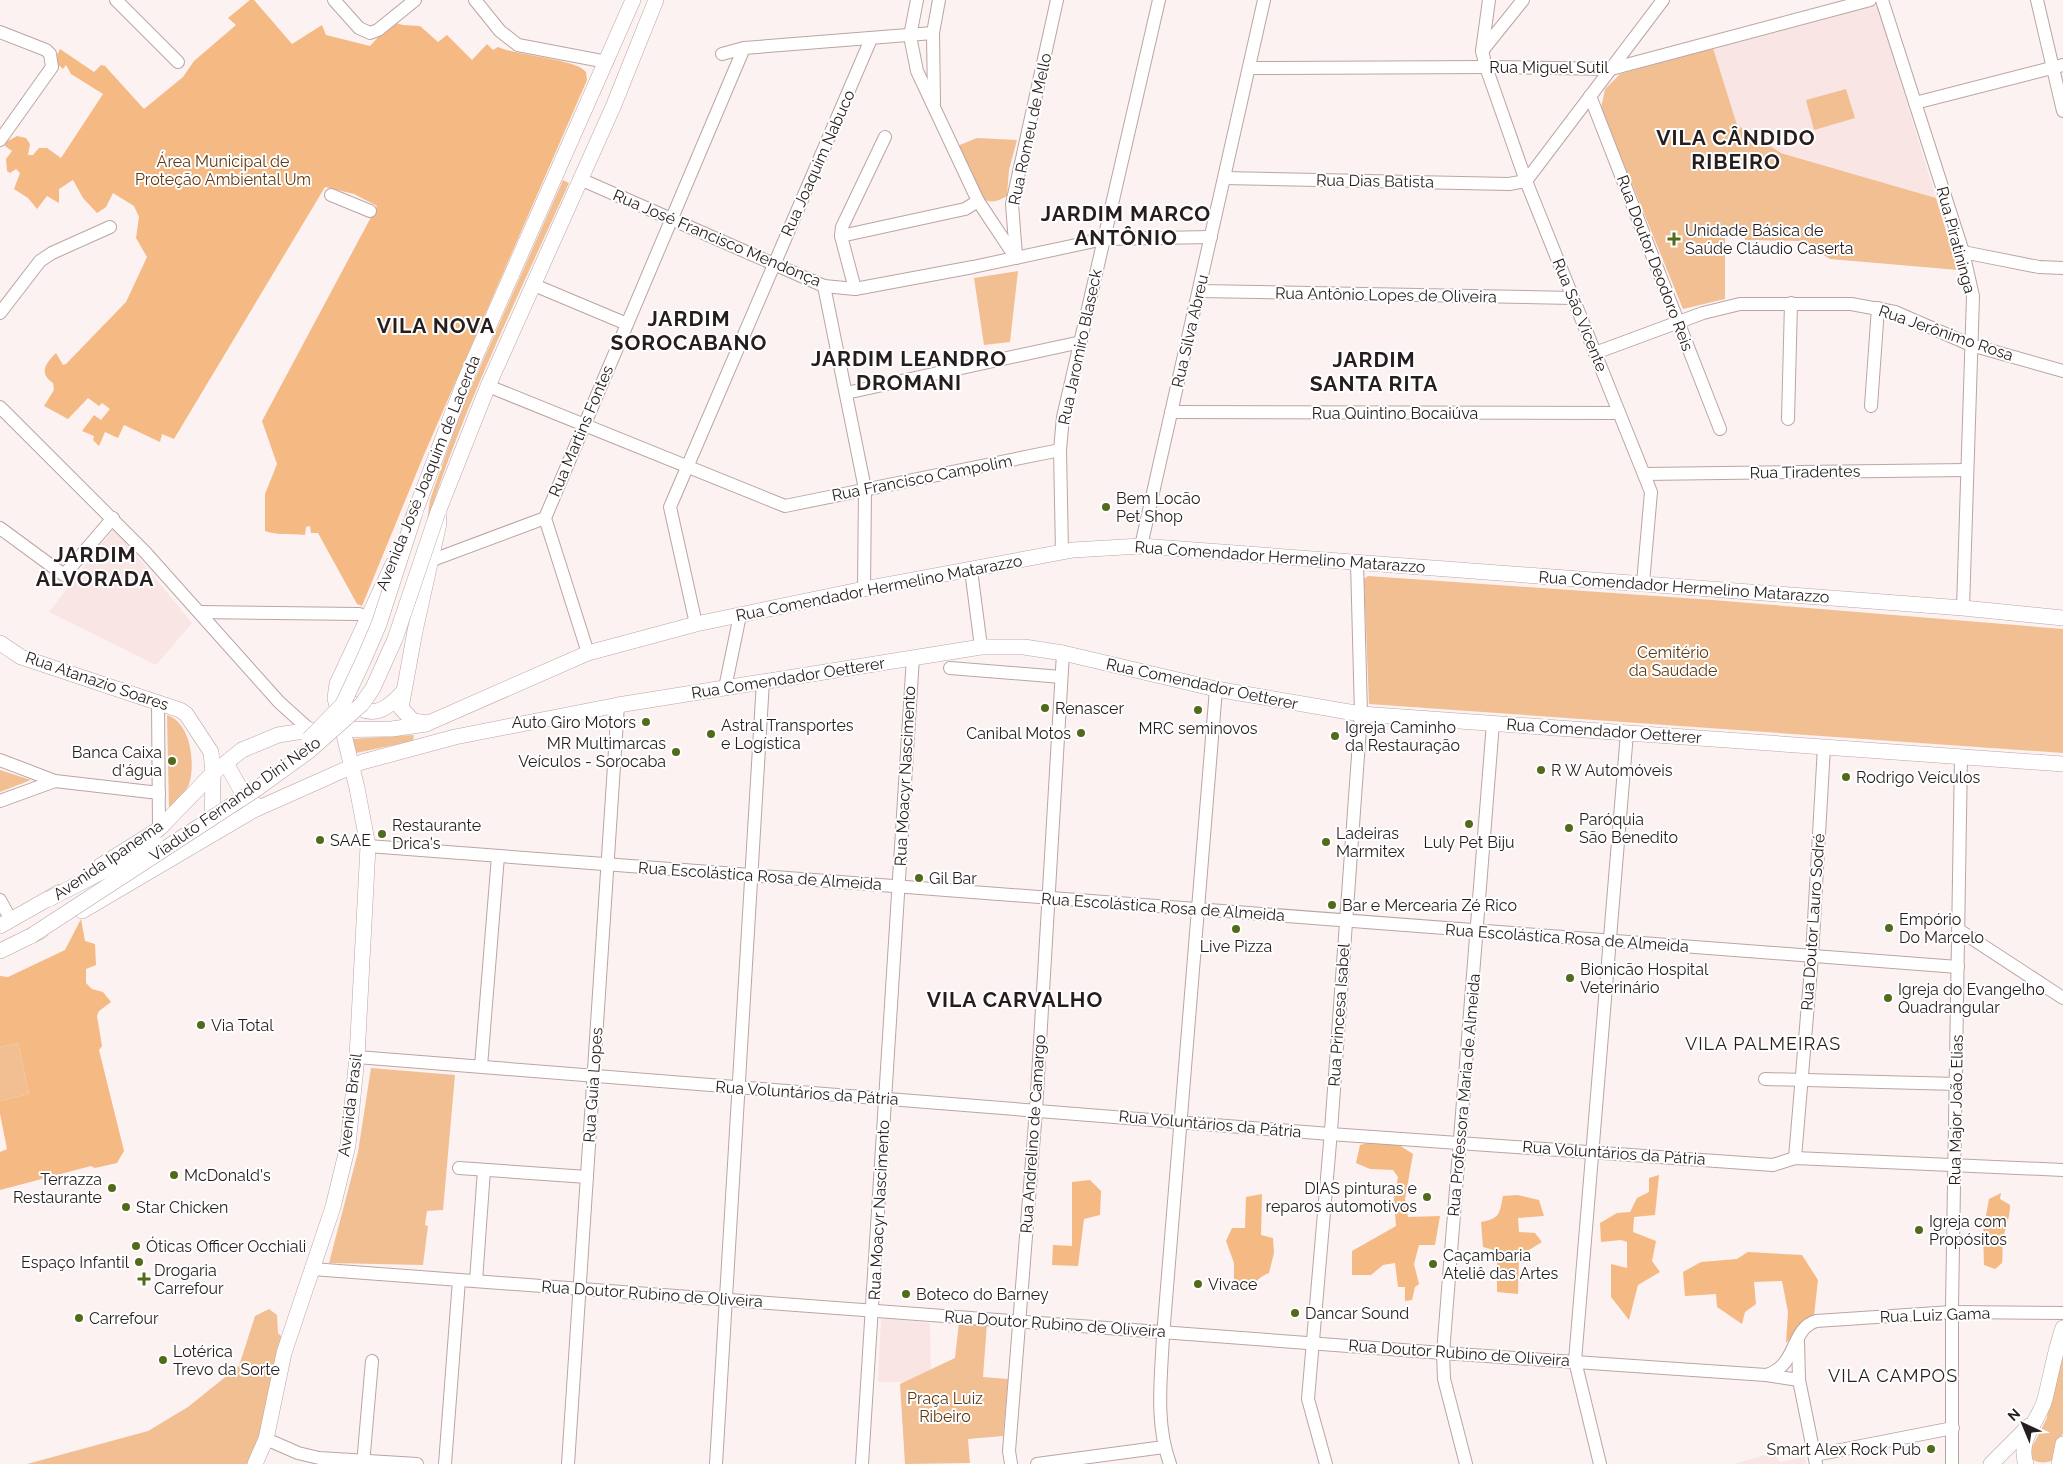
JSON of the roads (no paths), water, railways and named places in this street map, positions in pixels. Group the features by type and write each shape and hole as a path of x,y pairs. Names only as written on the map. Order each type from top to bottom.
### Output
{"main road":[{"name":"Avenida José Joaquim de Lacerda","path":"352,765 335,698 337,684 416,513 465,380 508,278 634,0"},
{"name":"Avenida José Joaquim de Lacerda","path":"430,723 413,721 404,714 401,708 439,524 438,512 460,451 613,107 656,0"},
{"name":"Viaduto Fernando Dini Neto","path":"31,936 255,790 309,751 362,704 373,688 395,639 438,512"},
{"name":"Viaduto Fernando Dini Neto","path":"49,899 157,844 219,806 275,768 328,722 343,704 379,624 416,513"},
{"name":"Rua Comendador Hermelino Matarazzo","path":"430,723 588,653 696,624 864,589 1062,552 1142,546 1963,608 2063,618"},
{"name":"Rua Atanazio Soares","path":"1,646 21,657 158,702 186,714 211,752 214,773 212,836"},
{"name":"Rua Comendador Oetterer","path":"352,765 455,737 618,706 762,681 981,647 1024,647 1063,653 1216,689 1361,714 2063,764"},
{"path":"349,661 342,690 348,700 357,707 370,712 377,712 396,700 403,692"},
{"name":"Avenida Ipanema","path":"5,923 49,899 159,828 214,773 254,743 278,735 310,730 392,729 430,723"},
{"path":"226,763 247,801 262,806"},
{"name":"Avenida Ipanema","path":"0,951 85,909 262,806 352,765"},
{"name":"Avenida Brasil","path":"255,1464 266,1438 284,1353 333,1207 348,1144 357,1057 368,846 352,765"},
{"path":"329,774 346,779 358,788"},
{"path":"2026,1464 2024,1457 2025,1440 2044,1402 2063,1328"},
{"path":"1991,1464 2032,1423"},
{"path":"2059,1464 2063,1444"}],"street":[{"path":"116,0 178,62"},
{"path":"334,0 358,28 370,33 378,30 415,0"},
{"path":"475,0 500,31 518,45 607,62"},
{"path":"917,0 910,36 917,71 978,201 1016,258"},
{"path":"934,110 933,32 939,0"},
{"name":"Rua Romeu de Mello","path":"1016,258 1012,204 1057,0"},
{"name":"Rua Jaromiro Blaseck","path":"1062,552 1060,450 1063,416 1158,0"},
{"name":"Rua Silva Abreu","path":"1142,546 1264,0"},
{"path":"1482,51 1489,0"},
{"path":"1482,51 1523,0"},
{"path":"1526,181 1663,0"},
{"name":"Rua Miguel Sutil","path":"1249,68 1486,67 1611,69 1870,0"},
{"name":"Rua Piratininga","path":"1882,0 1963,252 1973,296 1963,608"},
{"path":"2037,0 2058,66 2063,111"},
{"path":"1486,20 1490,29 1501,26"},
{"path":"0,32 46,50 51,59 52,67 0,140"},
{"path":"722,54 744,48 910,36 933,32"},
{"name":"Rua Joaquim Nabuco","path":"696,624 670,507 871,39"},
{"name":"Rua Martins Fontes","path":"588,653 544,518 744,48"},
{"name":"Rua São Vicente","path":"1482,51 1526,181 1651,492 1643,584"},
{"path":"1915,103 2058,66"},
{"name":"Rua Doutor Deodoro Reis","path":"1590,96 1720,429"},
{"path":"854,289 841,236 842,227 885,137"},
{"name":"Rua Dias Batista","path":"1224,178 1509,184 1526,181"},
{"name":"Rua José Francisco Mendonça","path":"580,179 824,286 854,289 1104,239 1211,237"},
{"path":"331,195 370,211"},
{"path":"841,236 965,209 978,201"},
{"path":"0,313 40,261 52,253 110,227"},
{"path":"1963,252 2039,268 2063,268"},
{"path":"534,284 627,324"},
{"path":"824,286 865,489 864,589"},
{"name":"Rua Antônio Lopes de Oliveira","path":"1199,291 1573,298"},
{"path":"1788,419 1791,303"},
{"name":"Rua Jerônimo Rosa","path":"1595,353 1703,313 1740,304 1851,304 1895,312 1971,344 2063,371"},
{"path":"1871,406 1878,308"},
{"path":"846,393 1081,342"},
{"path":"488,386 686,466"},
{"path":"0,406 113,518 279,702 310,730"},
{"name":"Rua Quintino Bocaiúva","path":"1171,412 1619,413"},
{"name":"Rua Francisco Campolim","path":"686,466 785,506 1060,450"},
{"name":"Rua Tiradentes","path":"1644,474 1967,470"},
{"path":"0,528 64,575 113,518"},
{"path":"430,561 544,518"},
{"name":"Rua Princesa Isabel","path":"1326,1464 1308,1398 1330,1134 1361,714 1357,562"},
{"path":"971,570 981,647"},
{"path":"198,612 360,614 369,617"},
{"path":"725,688 740,615"},
{"name":"Rua Andrelino de Camargo","path":"1011,1464 1009,1451 1036,1110 1063,653"},
{"name":"Rua Moacyr Nascimento","path":"862,1464 913,657"},
{"path":"950,668 1061,677"},
{"path":"716,1464 762,681"},
{"path":"1170,1464 1164,1447 1159,1412 1163,1332 1216,689"},
{"path":"158,702 159,828"},
{"name":"Rua Guia Lopes","path":"568,1464 618,706"},
{"name":"Rua Professora Maria de Almeida","path":"1466,1464 1444,1380 1443,1353 1493,723"},
{"path":"1600,1464 1575,1361 1627,733"},
{"name":"Rua Doutor Lauro Sodré","path":"1795,1158 1812,956 1824,747"},
{"name":"Rua Major João Elias","path":"1952,1464 1952,1312 1956,1164 1961,756"},
{"path":"0,760 55,780 159,793"},
{"path":"0,801 55,780"},
{"name":"Rua Escolástica Rosa de Almeida","path":"368,846 1958,967"},
{"path":"481,1066 498,856"},
{"path":"0,900 5,923"},
{"path":"1959,930 2063,998"},
{"name":"Rua Voluntários da Pátria","path":"357,1057 1330,1134 1773,1165 1795,1158 2063,1170"},
{"path":"1766,1079 1957,1084"},
{"path":"458,1168 587,1177"},
{"path":"476,1281 484,1170"},
{"name":"Rua Doutor Rubino de Oliveira","path":"312,1269 1443,1353 1766,1375 1799,1380"},
{"path":"445,1464 459,1280"},
{"name":"Rua Luiz Gama","path":"1798,1338 1807,1324 1816,1321 1952,1312 2063,1313"},
{"path":"1798,1338 1799,1380 1815,1459 1953,1428"},
{"path":"1766,1375 1781,1368 1798,1338"},
{"path":"364,1463 372,1362"},
{"path":"266,1438 298,1453 319,1458 364,1463 417,1464"},
{"path":"1037,1464 1164,1447"}],"place":[{"name":"Unidade Básica de Saúde Cláudio Caserta","path":"1674,239"},
{"name":"Bem Locão Pet Shop","path":"1106,507"},
{"name":"Renascer","path":"1045,708"},
{"name":"MRC seminovos","path":"1198,710"},
{"name":"Auto Giro Motors","path":"646,722"},
{"name":"Canibal Motos","path":"1081,733"},
{"name":"Astral Transportes e Logística","path":"711,734"},
{"name":"Igreja Caminho da Restauração","path":"1335,736"},
{"name":"MR Multimarcas Veículos - Sorocaba","path":"676,752"},
{"name":"Banca Caixa d'água","path":"172,761"},
{"name":"R W Automóveis","path":"1541,770"},
{"name":"Rodrigo Veículos","path":"1846,777"},
{"name":"Luly Pet Biju","path":"1469,824"},
{"name":"Paróquia São Benedito","path":"1569,828"},
{"name":"Restaurante Drica's","path":"382,834"},
{"name":"SAAE","path":"320,840"},
{"name":"Ladeiras Marmitex","path":"1326,842"},
{"name":"Gil Bar","path":"919,878"},
{"name":"Bar e Mercearia Zé Rico","path":"1332,905"},
{"name":"Empório Do Marcelo","path":"1889,928"},
{"name":"Live Pizza","path":"1236,929"},
{"name":"Bionicão Hospital Veterinário","path":"1570,978"},
{"name":"Igreja do Evangelho Quadrangular","path":"1888,998"},
{"name":"Via Total","path":"201,1025"},
{"name":"McDonald's","path":"174,1175"},
{"name":"Terrazza Restaurante","path":"112,1188"},
{"name":"DIAS pinturas e reparos automotivos","path":"1427,1197"},
{"name":"Star Chicken","path":"126,1207"},
{"name":"Igreja com Propósitos","path":"1919,1230"},
{"name":"Óticas Officer Occhiali","path":"136,1246"},
{"name":"Espaço Infantil","path":"139,1262"},
{"name":"Caçambaria Ateliê das Artes","path":"1433,1264"},
{"name":"Drogaria Carrefour","path":"144,1279"},
{"name":"Vivace","path":"1198,1284"},
{"name":"Boteco do Barney","path":"906,1294"},
{"name":"Dancar Sound","path":"1295,1313"},
{"name":"Carrefour","path":"79,1318"},
{"name":"Lotérica Trevo da Sorte","path":"163,1360"},
{"name":"Smart Alex Rock Pub","path":"1931,1449"}],"district":[{"name":"VILA CÂNDIDO RIBEIRO","path":"1736,149"},
{"name":"JARDIM MARCO ANTÔNIO","path":"1126,225"},
{"name":"VILA NOVA","path":"436,325"},
{"name":"JARDIM SOROCABANO","path":"689,330"},
{"name":"JARDIM LEANDRO DROMANI","path":"909,370"},
{"name":"JARDIM SANTA RITA","path":"1374,371"},
{"name":"JARDIM ALVORADA","path":"95,566"},
{"name":"VILA CARVALHO","path":"1015,999"},
{"name":"VILA PALMEIRAS","path":"1763,1043"},
{"name":"VILA CAMPOS","path":"1893,1375"}],"park label":[{"name":"Área Municipal de Proteção Ambiental Um","path":"223,170"},
{"name":"Cemitério da Saudade","path":"1673,661"},
{"name":"Praça Luiz Ribeiro","path":"945,1407"}]}
